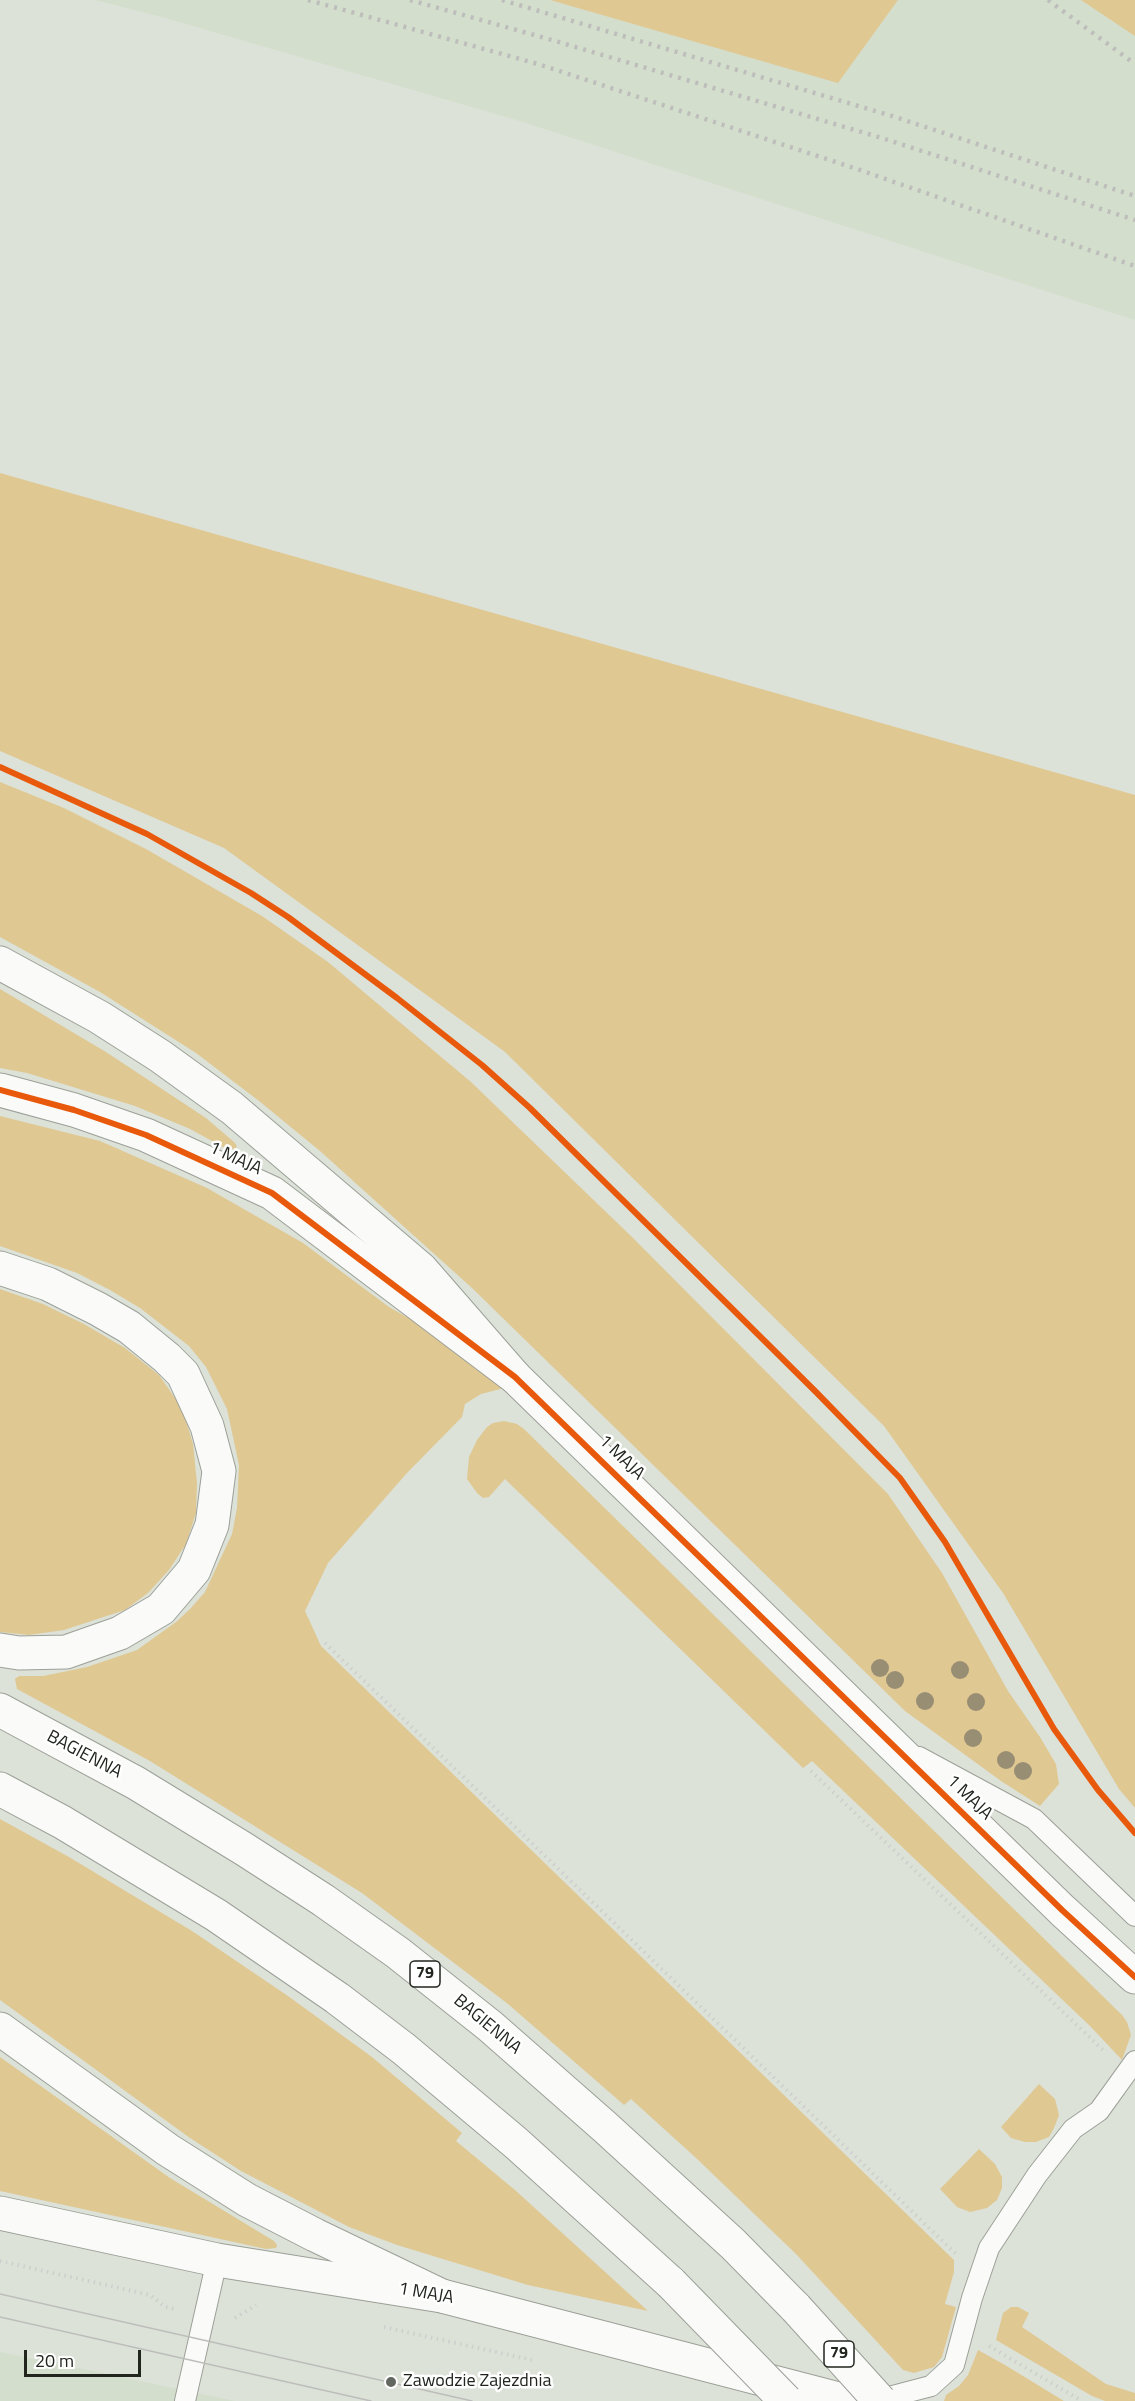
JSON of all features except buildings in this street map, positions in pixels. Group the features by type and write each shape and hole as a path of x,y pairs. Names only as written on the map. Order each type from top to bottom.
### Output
{"main road":[{"path":"0,963 99,1017 160,1056 232,1108 421,1269 515,1377"},
{"name":"1 MAJA","path":"0,1090 85,1113 146,1134 272,1193 515,1377 1062,1910 1135,1977"},
{"path":"0,1268 48,1284 106,1313 129,1327 167,1358 183,1374 207,1426 219,1471 212,1525 194,1570 160,1609 120,1633 66,1652 19,1653 0,1650"},
{"name":"BAGIENNA","path":"0,1710 136,1783 323,1900 398,1953 490,2026 733,2244 796,2308 880,2401"},
{"path":"0,1789 173,1888 276,1954 404,2049 516,2143 671,2283 786,2401"},
{"path":"0,2029 168,2150 247,2200 442,2296"},
{"name":"1 MAJA","path":"0,2213 217,2260 442,2296 846,2401"}],"lane":[{"path":"887,1739 1034,1819 1135,1916"},
{"path":"874,2401 931,2386 954,2365 972,2298 989,2248 1036,2175 1073,2128 1099,2111 1130,2067"},
{"path":"185,2401 217,2260"}],"path":[{"path":"325,1643 956,2253 962,2266 953,2289 972,2298"},
{"path":"812,1771 1089,2036 1130,2067"},
{"path":"0,2261 150,2295 165,2307 232,2321 253,2305 262,2305"},
{"path":"382,2326 540,2362"},
{"path":"987,2345 1082,2401"}],"shaded area":[{"path":"95,0 550,0 838,82 898,0 1135,0 1135,320 523,122 162,17"},
{"path":"550,0 898,0 838,83"},
{"path":"1081,0 1135,0 1135,36"},
{"path":"0,473 1135,795 1135,1808 1119,1789 1003,1593 884,1426 505,1052 224,848 0,751"},
{"path":"0,782 64,808 146,849 262,916 328,962 471,1082 630,1235 888,1494 942,1573 1008,1691 1056,1764 1059,1784 1040,1806 1001,1781 905,1711 472,1288 320,1151 196,1053 100,992 0,937"},
{"path":"0,989 106,1052 206,1118 234,1142 237,1146 235,1149 223,1147 190,1129 135,1106 27,1073 0,1068"},
{"path":"0,1116 100,1141 207,1188 303,1243 389,1307 437,1334 504,1388 481,1394 465,1404 462,1417 407,1473 328,1563 305,1611 321,1646 954,2260 954,2272 945,2304 956,2307 942,2357 934,2367 914,2373 903,2370 796,2254 631,2099 624,2105 508,2004 362,1893 150,1761 17,1689 15,1679 19,1676 43,1676 87,1667 137,1650 190,1609 205,1592 232,1534 237,1508 239,1465 227,1409 206,1367 189,1346 140,1308 110,1290 77,1273 0,1246"},
{"path":"0,1289 43,1304 84,1324 125,1348 159,1375 182,1408 193,1444 197,1483 196,1513 186,1544 169,1570 148,1593 125,1610 64,1630 29,1635 0,1632"},
{"path":"504,1421 517,1424 524,1429 1122,2015 1131,2035 1122,2060 1091,2027 812,1761 803,1768 505,1479 489,1497 483,1498 477,1493 467,1479 469,1457 477,1440 487,1427"},
{"path":"0,1819 69,1857 192,1931 288,1996 372,2057 462,2133 456,2141 515,2190 648,2311 528,2285 397,2245 349,2227 241,2171 190,2138 0,2000"},
{"path":"0,2057 170,2178 274,2241 276,2248 266,2249 0,2191"},
{"path":"1039,2084 1055,2099 1059,2115 1054,2128 1049,2137 1036,2142 1011,2138 1001,2127"},
{"path":"979,2149 995,2164 1002,2177 1002,2188 997,2200 987,2208 970,2212 957,2207 940,2189"},
{"path":"1011,2307 1018,2307 1029,2313 1022,2327 1106,2384 1135,2393 1135,2401 1105,2401 1092,2396 996,2340 1003,2313"},
{"path":"978,2350 1064,2401 944,2401 946,2395 959,2386 968,2375"},
{"path":"0,2352 102,2373 235,2401 0,2401"}],"tram line":[{"path":"0,2294 472,2401"},
{"path":"0,2317 371,2401"}],"railway":[{"path":"308,0 538,64 857,169 1135,266"},
{"path":"410,0 885,139 1135,220"},
{"path":"502,0 892,116 1135,196"},
{"path":"1048,0 1135,64"}],"cycle path":[{"path":"0,767 147,834 251,893 288,917 397,998 482,1065 530,1108 900,1478 945,1542 1054,1729 1098,1790 1135,1833"},
{"path":"0,1090 74,1110 146,1135 272,1193 515,1377 1062,1910 1135,1977"}],"place":[{"name":"Zawodzie Zajezdnia","path":"391,2382"}]}
